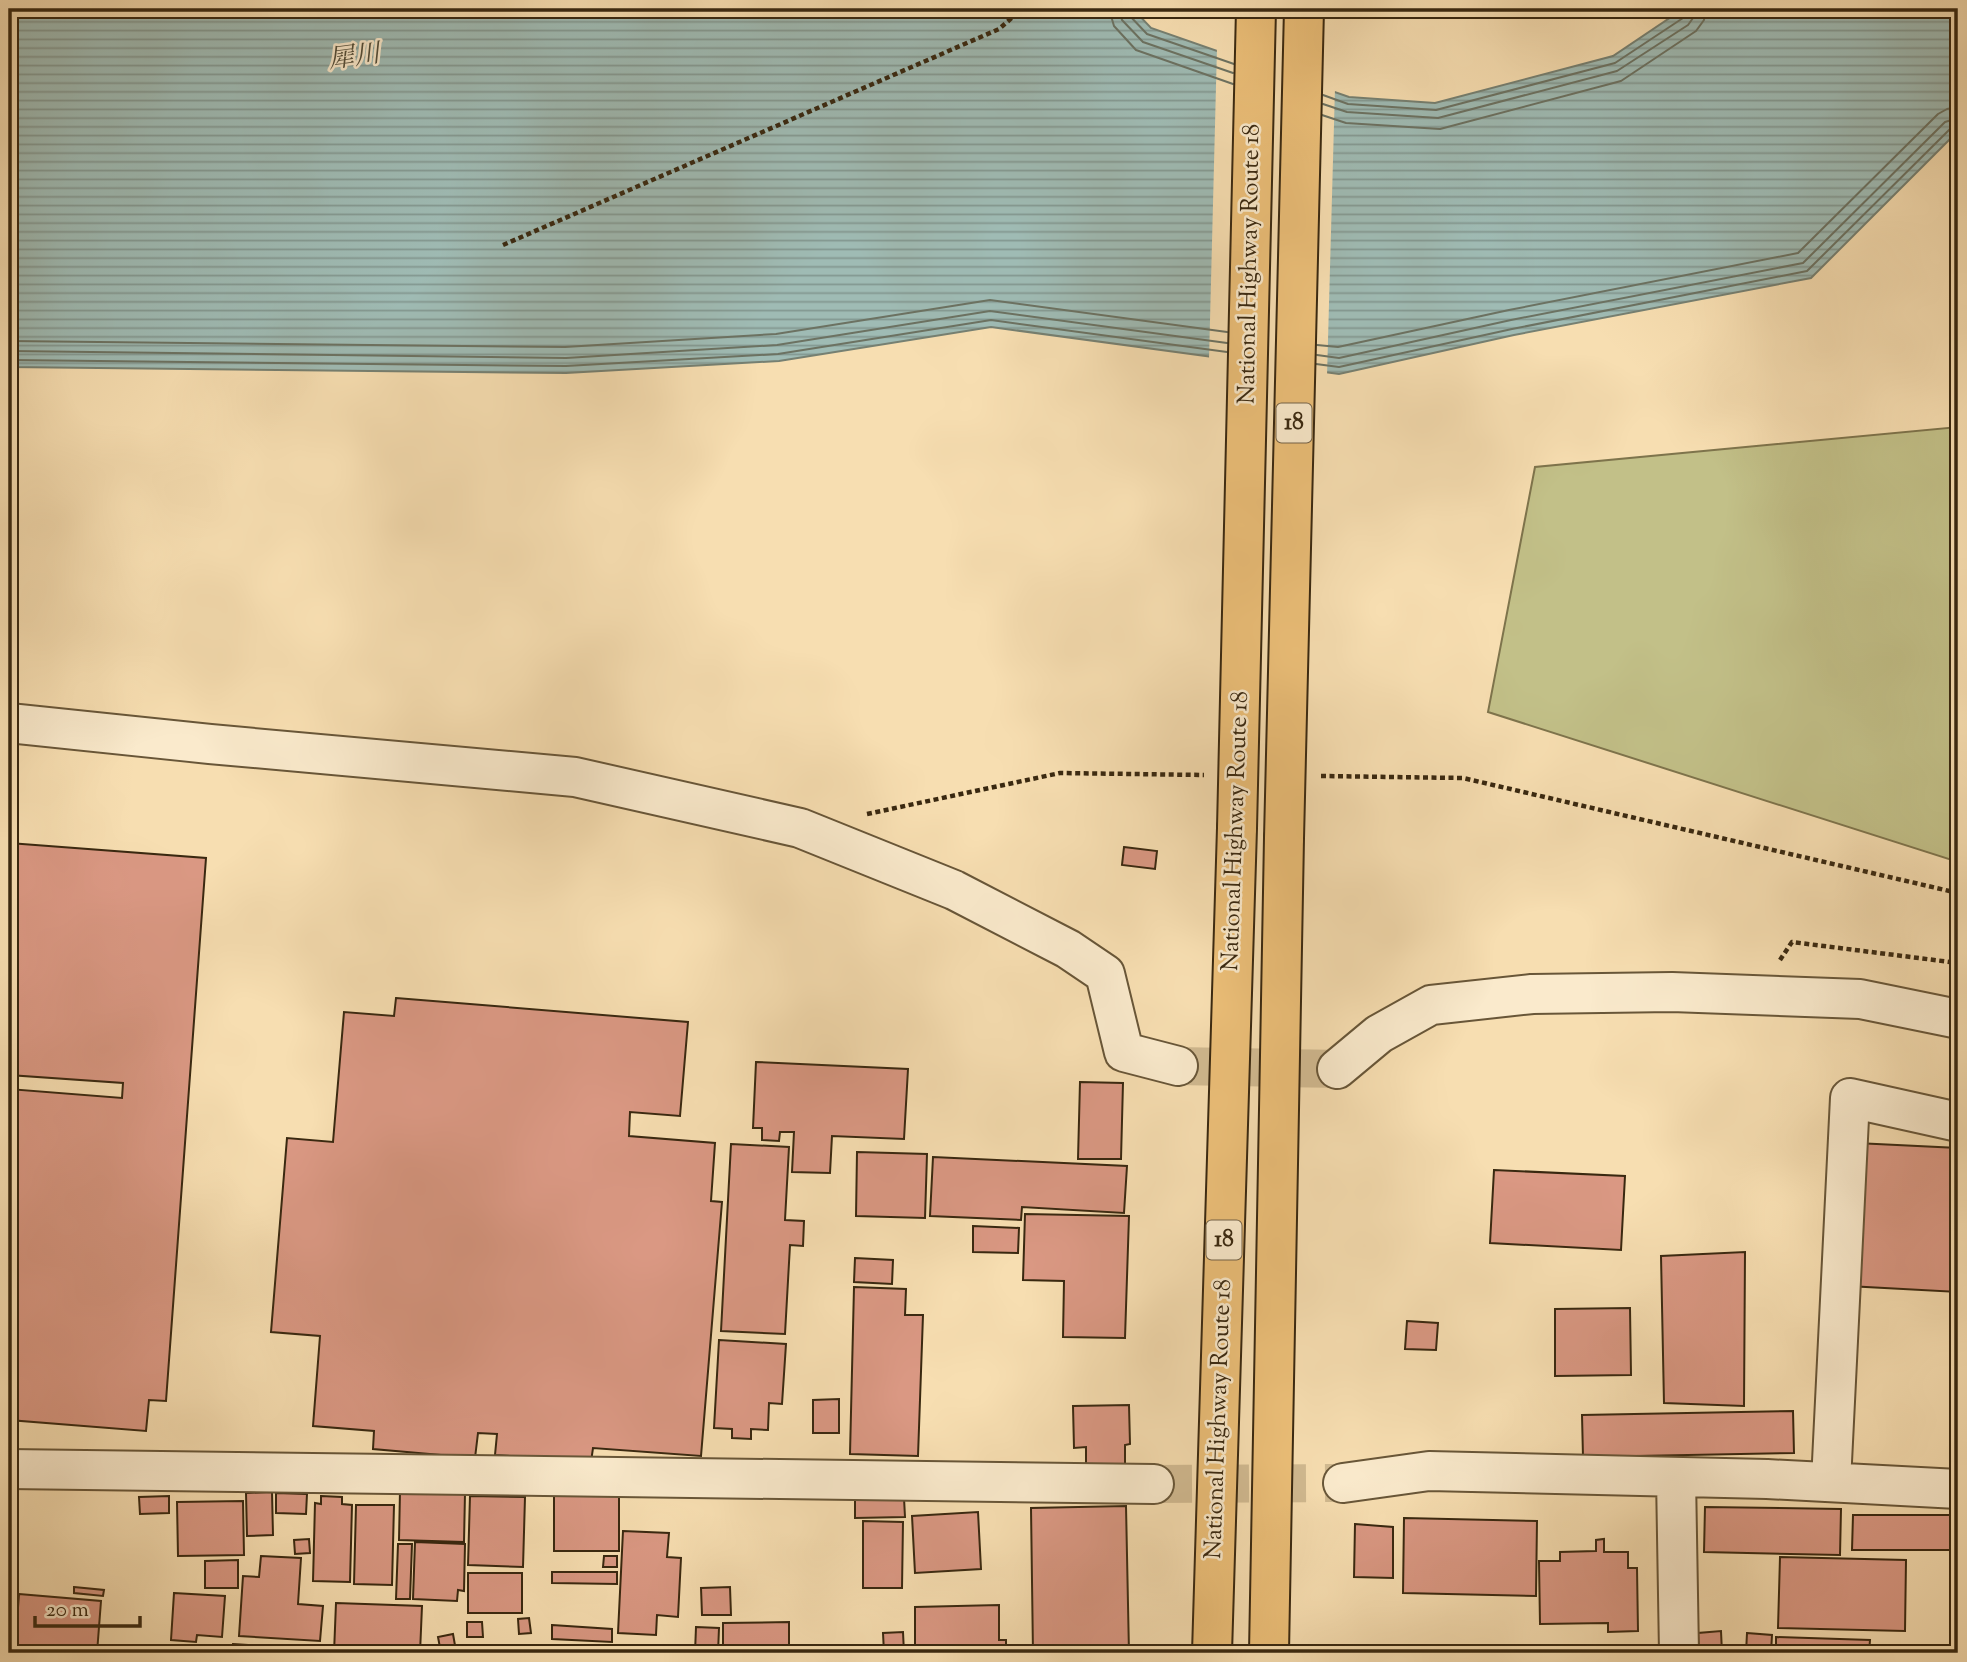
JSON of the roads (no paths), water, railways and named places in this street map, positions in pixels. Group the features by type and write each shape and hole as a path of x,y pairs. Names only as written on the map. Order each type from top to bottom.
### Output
{"highway":[{"name":"National Highway Route 18","path":"1212,1653 1237,828 1256,9"},
{"name":"National Highway Route 18","path":"1269,1653 1284,838 1304,9"}],"street":[{"path":"9,723 575,777 800,828 954,890 1068,949 1105,974 1124,1052 1178,1066"},
{"path":"1338,1069 1378,1034 1431,1005 1532,994 1672,992 1860,999 1958,1019"},
{"path":"1831,1482 1850,1098 1958,1122"},
{"path":"9,1469 1154,1484"},
{"path":"1343,1483 1429,1471 1831,1482 1958,1489"},
{"path":"1676,1477 1679,1653"}],"water":[{"name":"犀川","path":"9,9 1133,9 1151,28 1349,97 1435,103 1613,56 1683,9 1958,9 1958,131 1811,278 1514,335 1339,374 991,327 779,361 566,373 9,367"}],"tunnel":[{"path":"1178,1066 1337,1069"},
{"path":"1154,1484 1343,1483"}]}
